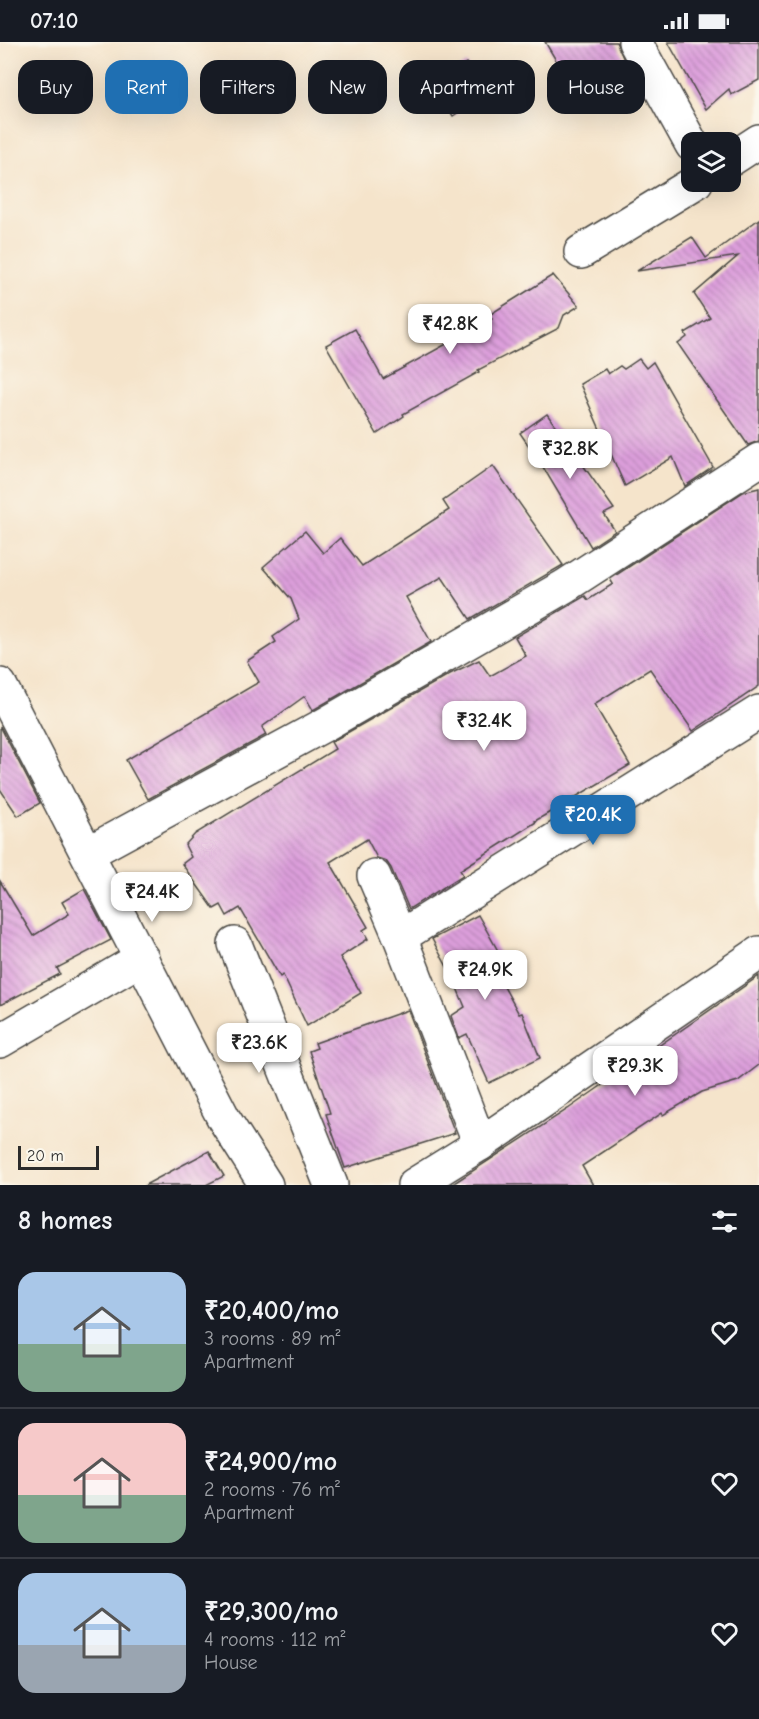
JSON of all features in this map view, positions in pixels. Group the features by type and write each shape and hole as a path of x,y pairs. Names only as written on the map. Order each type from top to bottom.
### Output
{"street":[{"path":"635,42 685,132"},
{"path":"741,153 759,141"},
{"path":"581,252 681,191"},
{"path":"88,853 324,725 565,586 759,460"},
{"path":"0,685 224,1119 266,1185"},
{"path":"400,937 759,712"},
{"path":"374,876 480,1144"},
{"path":"235,944 331,1185"},
{"path":"414,1185 480,1144 759,953"},
{"path":"0,1041 142,958"}],"building":[{"path":"545,42 616,42 624,60 556,60"},
{"path":"668,42 759,42 759,80 731,95 729,89 706,109"},
{"path":"759,219 759,441 748,445 678,344 687,337 685,333 710,318 694,294 738,256 637,271 692,237 706,258"},
{"path":"553,275 579,306 564,315 559,328 478,370 479,372 403,414 404,416 377,434 326,345 355,329 383,379 492,319 489,315"},
{"path":"639,359 646,368 653,362 713,467 685,486 673,457 625,486 580,384 605,369 608,374 620,366 624,369"},
{"path":"547,414 614,509 604,514 615,531 591,547 520,433"},
{"path":"493,466 563,565 470,619 442,577 406,597 431,642 313,710 305,696 262,727 266,735 148,799 126,760 259,682 247,661 276,642 273,637 299,619 291,599 263,567 305,531 323,553 340,538 362,566 449,510 443,501"},
{"path":"759,488 759,686 693,731 650,669 594,704 630,765 535,821 460,870 463,875 409,909 391,868 386,861 377,858 367,839 330,862 368,927 363,930 368,939 340,957 361,993 307,1026 283,975 280,977 240,908 227,916 221,905 214,909 182,864 191,857 185,845 195,834 335,749 331,742 450,674 479,660 490,676 526,656 515,637 585,596 588,600 613,584 610,579 743,492"},
{"path":"0,726 40,803 18,816 0,789"},
{"path":"0,881 33,936 69,914 62,902 84,889 111,940 57,968 60,974 0,1005"},
{"path":"478,915 502,958 491,963 519,1014 522,1013 540,1058 489,1083 467,1034 459,1038 451,1016 465,1007 458,987 432,939"},
{"path":"759,976 759,1065 738,1081 702,1092 663,1115 662,1113 582,1166 593,1185 451,1185 568,1109"},
{"path":"408,1010 455,1133 345,1168 326,1114 330,1113 309,1051 317,1048 315,1043"},
{"path":"209,1151 224,1176 206,1185 145,1185"}]}
